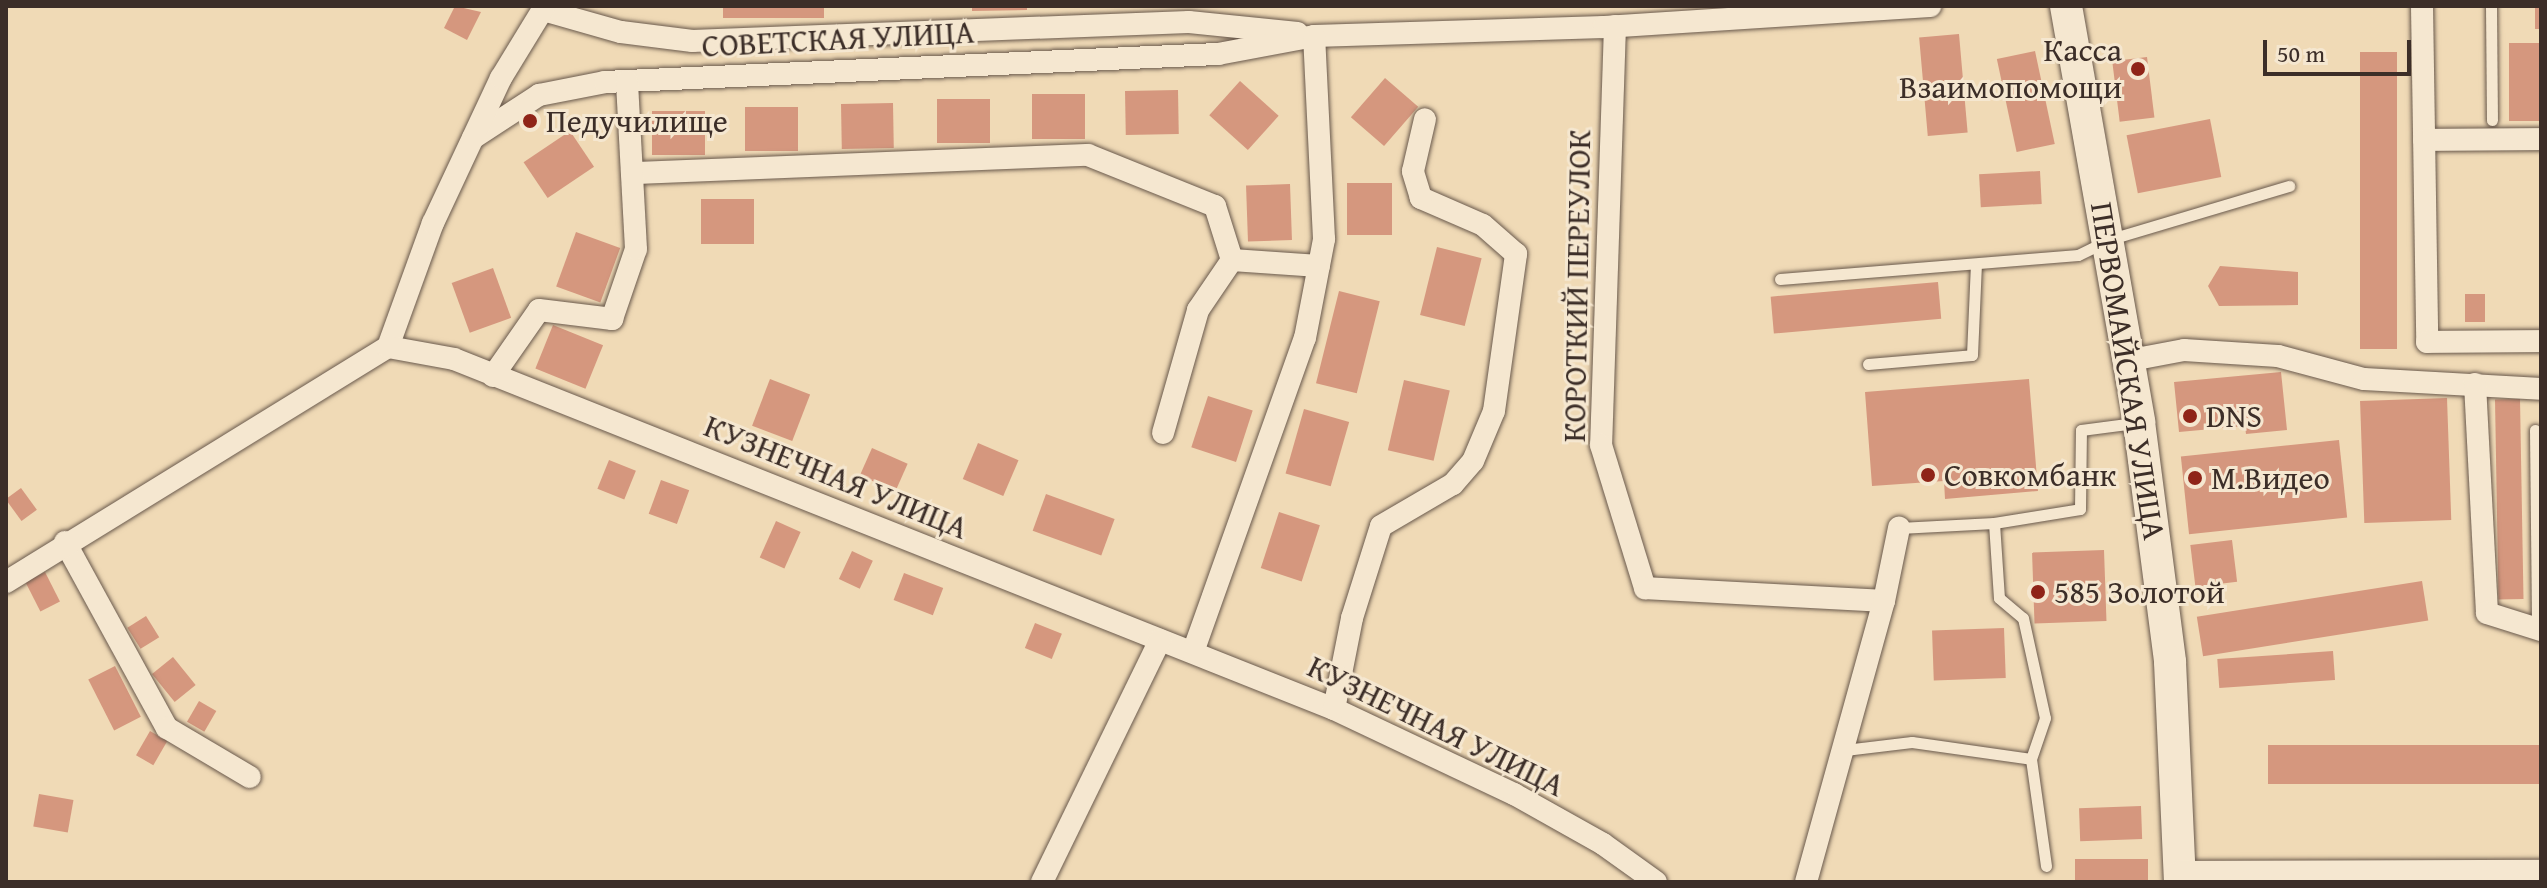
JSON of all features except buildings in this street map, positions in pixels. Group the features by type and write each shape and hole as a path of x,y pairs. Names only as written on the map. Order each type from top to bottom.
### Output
{"main road":[{"name":"ПЕРВОМАЙСКАЯ УЛИЦА","path":"2066,6 2131,360 2170,662 2180,879"},
{"path":"2180,879 2541,876"}],"street":[{"name":"СОВЕТСКАЯ УЛИЦА","path":"473,138 539,95 627,81 1218,54 1314,36 1930,6"},
{"path":"2422,6 2427,342 2541,341"},
{"name":"СОВЕТСКАЯ УЛИЦА","path":"544,8 621,32 692,41 1189,22 1314,36"},
{"path":"6,582 65,542 388,347 433,223 473,138 544,8"},
{"name":"КОРОТКИЙ ПЕРЕУЛОК","path":"1607,20 1601,445 1645,588 1884,601"},
{"path":"1193,652 1305,338 1324,239 1314,36"},
{"path":"493,376 539,310 612,319 636,249 635,173 627,81"},
{"path":"1334,709 1352,618 1381,526 1453,484 1473,461 1494,411 1516,254 1483,225 1421,198 1413,171 1425,119"},
{"path":"2424,140 2541,139"},
{"path":"635,173 1088,155 1215,206 1232,260"},
{"path":"1232,260 1319,266"},
{"path":"1163,433 1198,310 1232,260"},
{"name":"КУЗНЕЧНАЯ УЛИЦА","path":"388,347 454,359 1334,709 1514,794 1603,844 1656,882"},
{"path":"2131,360 2184,350 2278,356 2364,379 2541,389"},
{"path":"2475,384 2487,613 2539,628"},
{"path":"1806,882 1845,750 1884,601 1899,528"},
{"path":"65,542 167,728 250,777"},
{"path":"1042,882 1160,640"}],"lane":[{"path":"2491,6 2492,120"},
{"path":"1780,279 2078,255 2111,239 2289,186"},
{"path":"1868,364 1972,355 1976,265"},
{"path":"1899,528 1994,523 2080,509 2081,430 2139,422"},
{"path":"2535,430 2539,628"},
{"path":"1994,523 1999,598 2023,618 2045,718 2031,759 2046,866"},
{"path":"1845,750 1912,742 2031,759"}],"place":[{"name":"Касса Взаимопомощи","path":"2138,69"},
{"name":"Педучилище","path":"530,121"},
{"name":"DNS","path":"2190,416"},
{"name":"Совкомбанк","path":"1928,475"},
{"name":"М.Видео","path":"2195,478"},
{"name":"585 Золотой","path":"2038,592"}]}
